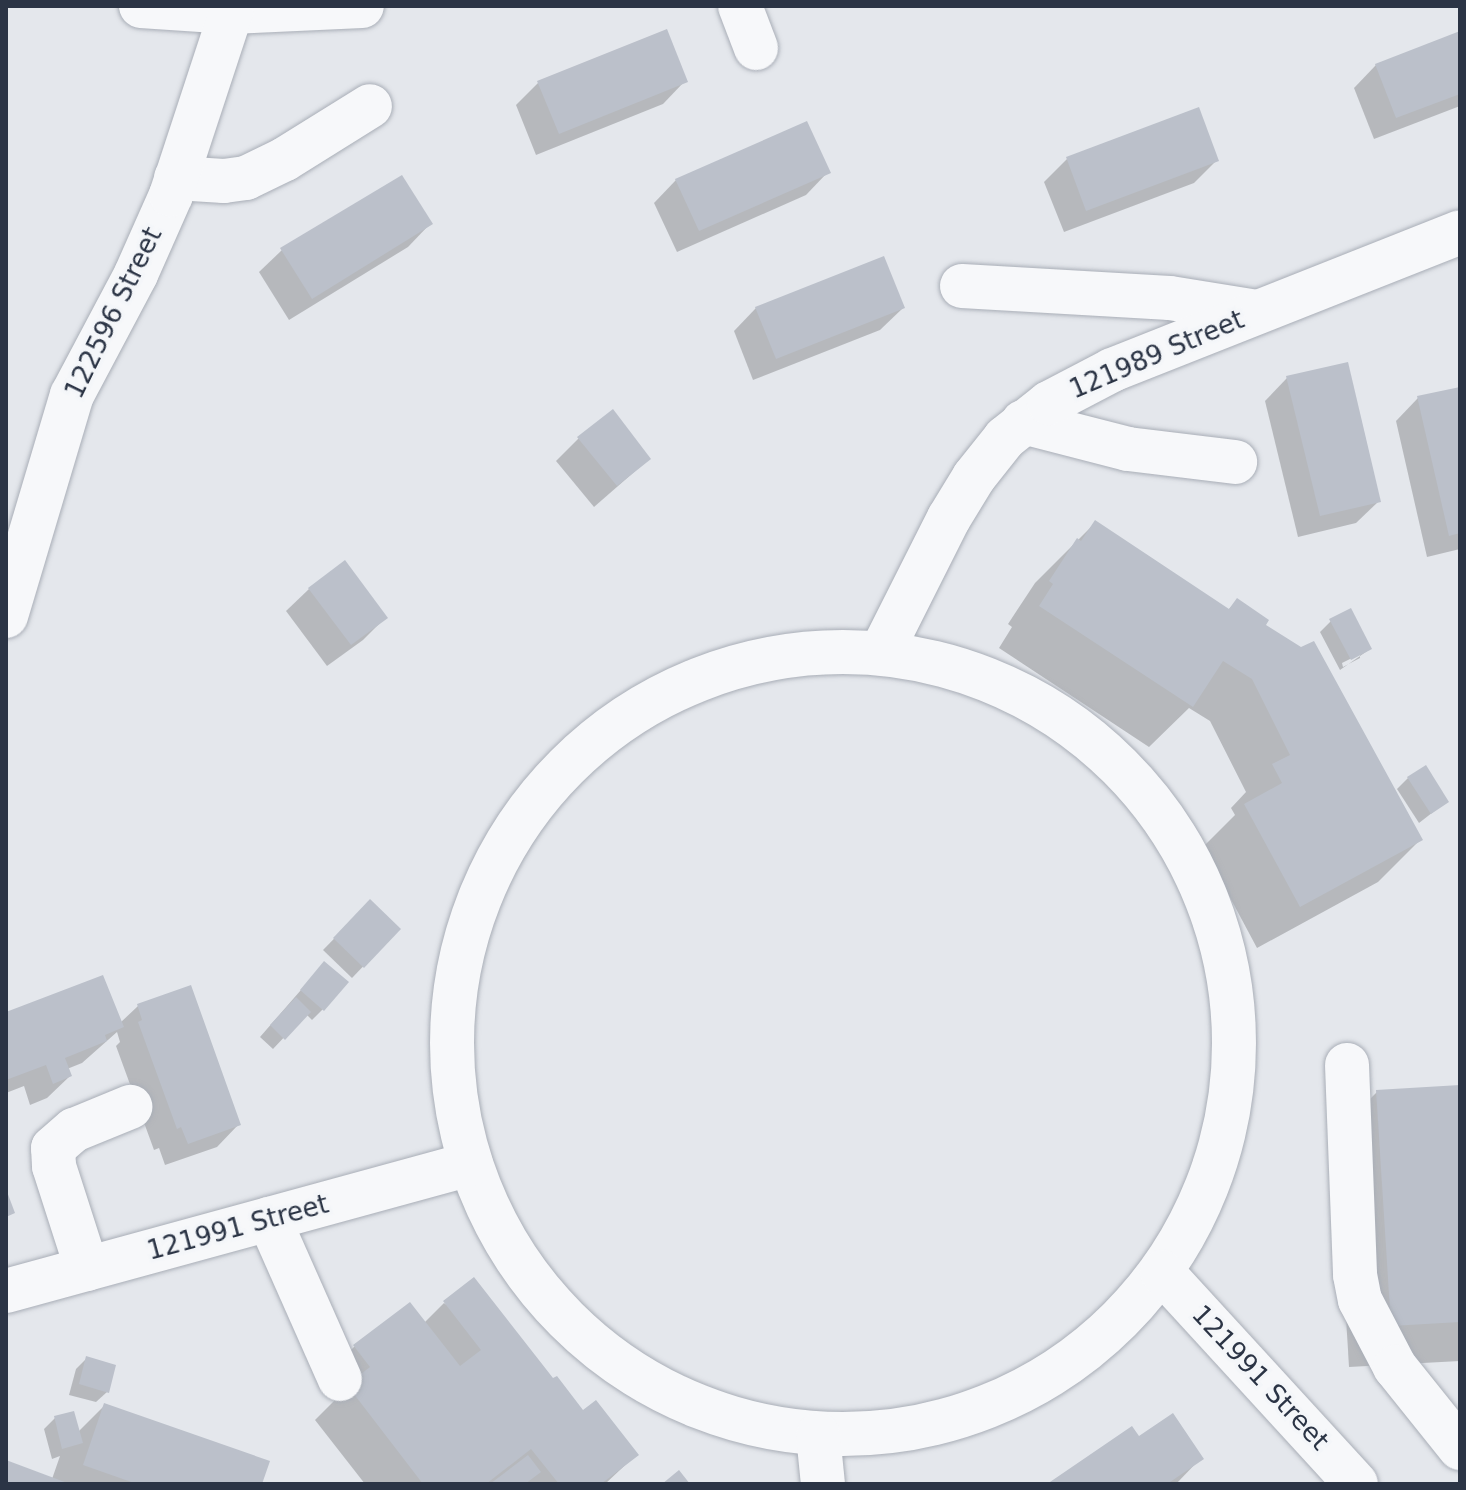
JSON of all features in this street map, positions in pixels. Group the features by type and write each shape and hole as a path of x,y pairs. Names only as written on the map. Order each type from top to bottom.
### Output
{"street":[{"path":"141,6 253,10 362,6"},
{"path":"740,6 756,48"},
{"name":"122596 Street","path":"6,616 72,395 136,274 253,10"},
{"path":"176,178 224,181 246,178 285,159 370,106"},
{"name":"121989 Street","path":"881,653 949,518 974,477 1023,422 1049,403 1112,370 1460,232"},
{"path":"962,286 1170,298 1259,312"},
{"path":"1023,422 1128,449 1235,462"},
{"path":"810,652 881,653 939,664 994,682 1046,709 1094,743 1136,784 1163,819 1200,882 1220,938 1232,994 1235,1053 1229,1112 1216,1168 1193,1222 1162,1272 1120,1323 1069,1366 1011,1399 949,1422 884,1434 818,1435 741,1422 668,1394 603,1352 547,1299 502,1235 471,1164 455,1095 452,1025 461,954 483,887 525,814 561,770 614,724 675,688 741,664 810,652"},
{"path":"1347,1065 1355,1275 1360,1300 1395,1367 1460,1448"},
{"path":"87,1269 54,1166 53,1148 74,1130 130,1107"},
{"name":"121991 Street","path":"6,1291 471,1164"},
{"path":"269,1219 340,1379"},
{"name":"121991 Street","path":"1162,1272 1356,1484"},
{"path":"818,1435 823,1484"}],"building":[{"path":"667,29 688,82 559,134 537,81"},
{"path":"1460,31 1460,94 1396,118 1375,64"},
{"path":"1199,107 1219,161 1086,211 1066,157"},
{"path":"807,121 831,173 699,231 675,179"},
{"path":"402,175 433,224 312,299 280,248"},
{"path":"884,256 905,308 776,359 755,307"},
{"path":"1348,362 1381,502 1320,516 1286,376"},
{"path":"1460,387 1460,533 1449,536 1417,396"},
{"path":"613,409 651,459 617,486 577,437"},
{"path":"1095,520 1229,609 1237,598 1269,620 1266,625 1301,647 1314,641 1423,840 1300,907 1244,804 1282,783 1272,764 1290,755 1252,679 1223,661 1193,707 1039,606 1053,584 1049,581 1077,538 1081,541"},
{"path":"345,560 388,618 351,645 308,588"},
{"path":"1351,608 1372,649 1351,660 1329,619"},
{"path":"1426,765 1449,802 1431,814 1407,777"},
{"path":"370,899 401,929 364,968 333,938"},
{"path":"324,961 349,982 324,1011 300,990"},
{"path":"103,975 124,1027 105,1035 107,1041 65,1058 72,1076 53,1084 46,1065 6,1080 6,1012"},
{"path":"191,985 241,1125 188,1144 181,1127 177,1129 138,1022 142,1020 137,1004"},
{"path":"296,997 311,1012 285,1040 270,1025"},
{"path":"1460,1085 1460,1322 1391,1326 1376,1090"},
{"path":"6,1189 15,1213 6,1217"},
{"path":"474,1277 553,1378 557,1376 583,1410 596,1400 639,1455 601,1484 559,1484 531,1449 486,1484 423,1484 347,1385 370,1367 353,1345 410,1302 460,1366 481,1350 443,1301"},
{"path":"86,1356 116,1365 109,1393 79,1384"},
{"path":"104,1403 270,1461 262,1484 137,1484 83,1465"},
{"path":"74,1411 83,1443 62,1449 54,1416"},
{"path":"1173,1413 1204,1459 1167,1484 1047,1484 1132,1426 1139,1436"},
{"path":"528,1455 541,1472 525,1484 490,1484"},
{"path":"6,1460 70,1484 6,1484"},
{"path":"679,1470 690,1484 662,1484"}]}
